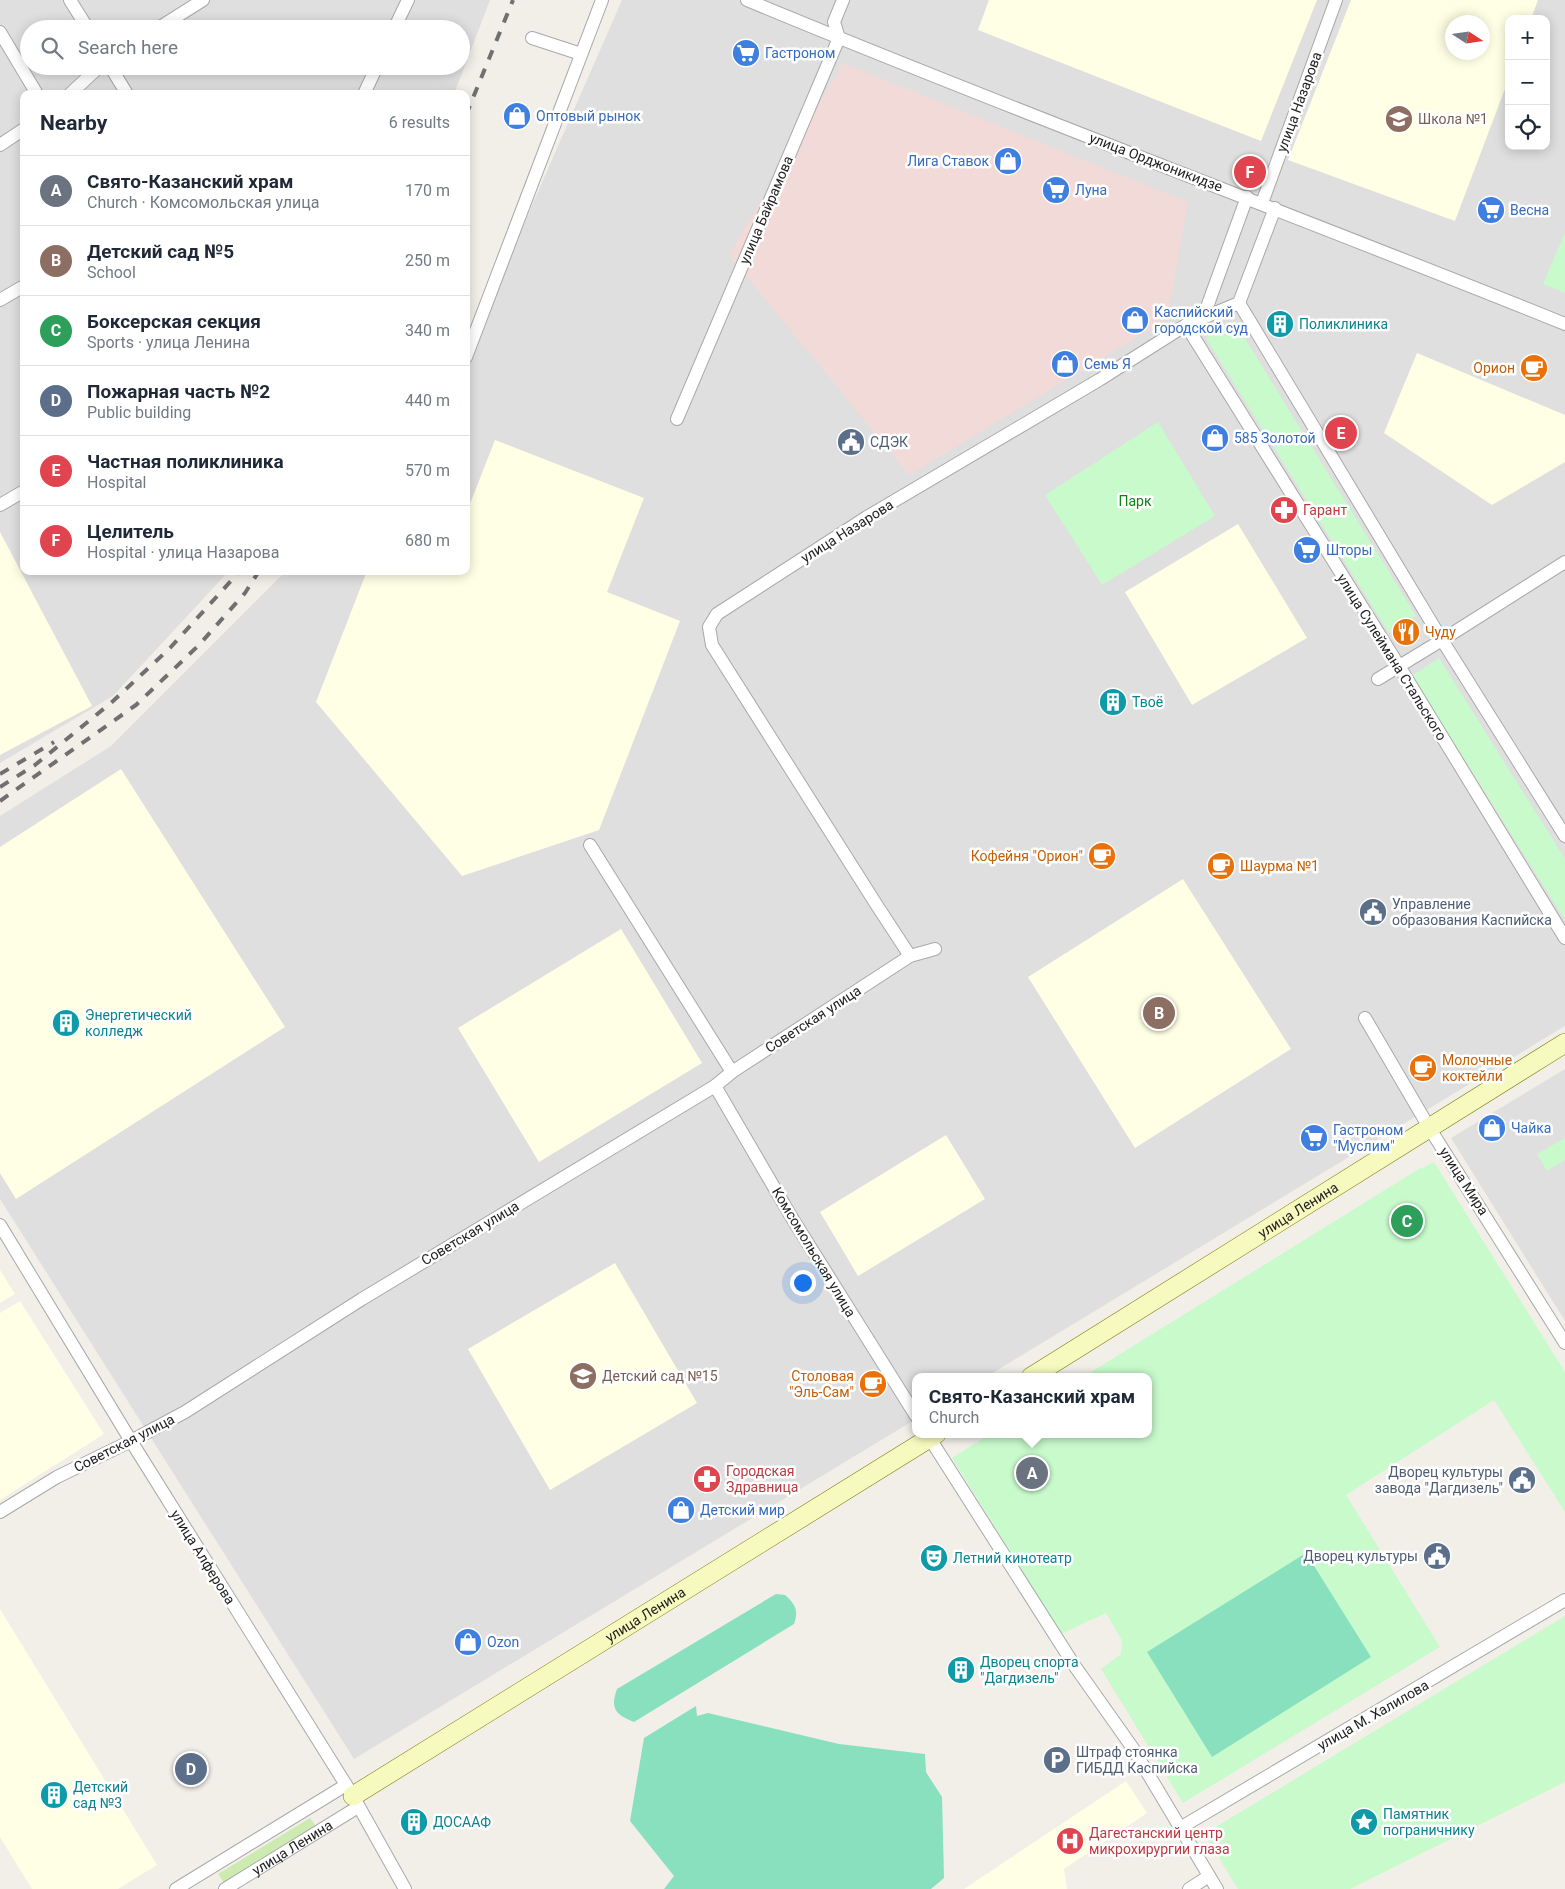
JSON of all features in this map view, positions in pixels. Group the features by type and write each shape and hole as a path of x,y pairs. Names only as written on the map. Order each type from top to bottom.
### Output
{"street":[{"path":"70,0 82,20"},
{"path":"171,20 203,0"},
{"path":"398,20 408,0"},
{"path":"470,346 602,0"},
{"name":"улица Орджоникидзе","path":"747,0 1565,324"},
{"name":"улица Байрамова","path":"677,419 839,38 834,22 843,0"},
{"name":"улица Назарова","path":"1262,203 1336,0"},
{"path":"0,32 20,66"},
{"path":"532,38 581,54"},
{"path":"26,75 35,90"},
{"path":"74,90 90,75"},
{"path":"115,75 125,90"},
{"path":"366,90 373,75"},
{"path":"0,145 20,132"},
{"path":"1203,318 1247,197"},
{"path":"1275,208 1240,303 1442,640 1565,836"},
{"path":"0,300 20,288"},
{"name":"улица Назарова","path":"910,956 870,896 712,645 709,628 717,614 867,517 1099,380 1186,325 1240,303"},
{"name":"улица Сулеймана Стальского","path":"1186,325 1399,666 1565,938"},
{"path":"0,505 20,493"},
{"path":"1378,678 1565,562"},
{"path":"590,844 732,1072"},
{"name":"Советская улица","path":"0,1512 57,1477 185,1412 362,1299 714,1086 732,1072 910,956 935,949"},
{"name":"улица Мира","path":"1366,1018 1430,1129 1565,1343"},
{"name":"улица Ленина","path":"1036,1373 1565,1044"},
{"name":"Комсомольская улица","path":"714,1086 792,1218 912,1410"},
{"name":"улица Алферова","path":"0,1225 131,1441 352,1796 405,1889"},
{"name":"улица Ленина","path":"225,1889 352,1796 928,1438"},
{"path":"932,1438 1074,1666 1132,1747 1217,1889"},
{"name":"улица М. Халилова","path":"1180,1828 1565,1600"},
{"path":"176,1889 352,1796"},
{"path":"1189,1889 1209,1876"}],"shaded area":[{"path":"0,0 490,0 470,52 470,20 20,20 20,75 461,75 456,90 20,90 20,575 225,575 113,696 0,763"},
{"path":"622,0 1565,0 1565,1026 993,1373 912,1373 912,1421 354,1759 0,1199 0,816 111,746 282,575 470,575 470,347"},
{"path":"989,0 1317,0 1261,141 978,30"},
{"name":"Школа №1","path":"1351,0 1538,0 1532,15 1505,15 1505,89 1455,221 1288,160"},
{"path":"843,63 1188,202 1167,319 909,475 729,255"},
{"path":"1417,353 1565,415 1565,462 1492,505 1384,433"},
{"path":"495,440 644,498 607,592 680,621 599,830 462,876 316,702 365,575 470,575 470,504"},
{"path":"1238,524 1307,638 1192,705 1125,592"},
{"path":"0,532 20,570 20,575 23,575 92,706 0,755"},
{"path":"121,769 285,1027 16,1199 0,1173 0,847"},
{"path":"1183,879 1291,1049 1135,1148 1028,977"},
{"path":"621,929 702,1063 539,1162 458,1028"},
{"path":"1565,1069 1565,1321 1451,1138"},
{"path":"946,1135 985,1199 858,1276 820,1212"},
{"name":"Детский сад №15","path":"615,1263 697,1403 550,1490 468,1349"},
{"path":"0,1270 15,1294 0,1303"},
{"path":"20,1301 104,1434 0,1500 0,1313"},
{"path":"0,1609 157,1865 118,1889 32,1889 0,1837"},
{"name":"Дагестанский центр микрохирургии глаза","path":"1126,1781 1147,1813 1064,1869 1067,1889 964,1889"}],"green space":[{"path":"1565,232 1565,293 1543,284"},
{"path":"1234,321 1416,616 1389,633 1206,338"},
{"name":"Парк","path":"1158,422 1215,516 1102,585 1045,495"},
{"path":"1439,658 1565,859 1565,920 1412,676"},
{"path":"1565,1138 1565,1160 1547,1171 1537,1154"},
{"path":"1434,1162 1565,1372 1565,1512 1494,1400 1346,1495 1440,1647 1183,1803 1101,1669 1121,1654 1122,1640 1106,1613 1061,1634 952,1458 984,1438 1152,1438 1152,1373 1089,1373"},
{"path":"1306,1553 1371,1657 1212,1757 1147,1652"},
{"path":"776,1594 785,1595 794,1604 796,1615 794,1624 634,1722 622,1717 618,1713 614,1706 617,1689"},
{"path":"1565,1616 1565,1782 1350,1889 1238,1889 1204,1834"},
{"path":"696,1706 697,1716 708,1713 839,1744 925,1754 926,1772 942,1797 944,1878 931,1889 664,1889 674,1876 630,1821 644,1738"},
{"path":"310,1818 316,1826 224,1883 218,1874"}],"railway":[{"path":"470,105 513,0"},
{"path":"0,787 35,765 112,702 170,648 236,575"},
{"path":"0,801 136,705 199,645 245,593 256,575"},
{"path":"0,774 54,742"}],"place":[{"name":"Гастроном","path":"746,53"},
{"name":"Оптовый рынок","path":"517,116"},
{"name":"Школа №1","path":"1399,119"},
{"name":"Лига Ставок","path":"1008,161"},
{"name":"Целитель","path":"1250,172"},
{"name":"Луна","path":"1056,190"},
{"name":"Весна","path":"1491,210"},
{"name":"Каспийский городской суд","path":"1135,320"},
{"name":"Поликлиника","path":"1280,324"},
{"name":"Семь Я","path":"1065,364"},
{"name":"Орион","path":"1534,368"},
{"name":"Частная поликлиника","path":"1341,433"},
{"name":"585 Золотой","path":"1215,438"},
{"name":"СДЭК","path":"851,442"},
{"name":"Гарант","path":"1284,510"},
{"name":"Шторы","path":"1307,550"},
{"name":"Чуду","path":"1406,632"},
{"name":"Твоё","path":"1113,702"},
{"name":"Кофейня \"Орион\"","path":"1102,856"},
{"name":"Шаурма №1","path":"1221,866"},
{"name":"Управление образования Каспийска","path":"1373,912"},
{"name":"Детский сад №5","path":"1159,1013"},
{"name":"Энергетический колледж","path":"66,1023"},
{"name":"Молочные коктейли","path":"1423,1068"},
{"name":"Чайка","path":"1492,1128"},
{"name":"Гастроном \"Муслим\"","path":"1314,1138"},
{"name":"Боксерская секция","path":"1407,1221"},
{"name":"Детский сад №15","path":"583,1376"},
{"name":"Столовая \"Эль-Сам\"","path":"873,1384"},
{"name":"Свято-Казанский храм","path":"1032,1473"},
{"name":"Городская Здравница","path":"707,1479"},
{"name":"Дворец культуры завода \"Дагдизель\"","path":"1522,1480"},
{"name":"Детский мир","path":"681,1510"},
{"name":"Дворец культуры","path":"1437,1556"},
{"name":"Летний кинотеатр","path":"934,1558"},
{"name":"Ozon","path":"468,1642"},
{"name":"Дворец спорта \"Дагдизель\"","path":"961,1670"},
{"name":"Штраф стоянка ГИБДД Каспийска","path":"1057,1760"},
{"name":"Пожарная часть №2","path":"191,1769"},
{"name":"Детский сад №3","path":"54,1795"},
{"name":"ДОСААФ","path":"414,1822"},
{"name":"Памятник пограничнику","path":"1364,1822"},
{"name":"Дагестанский центр микрохирургии глаза","path":"1070,1841"}]}
